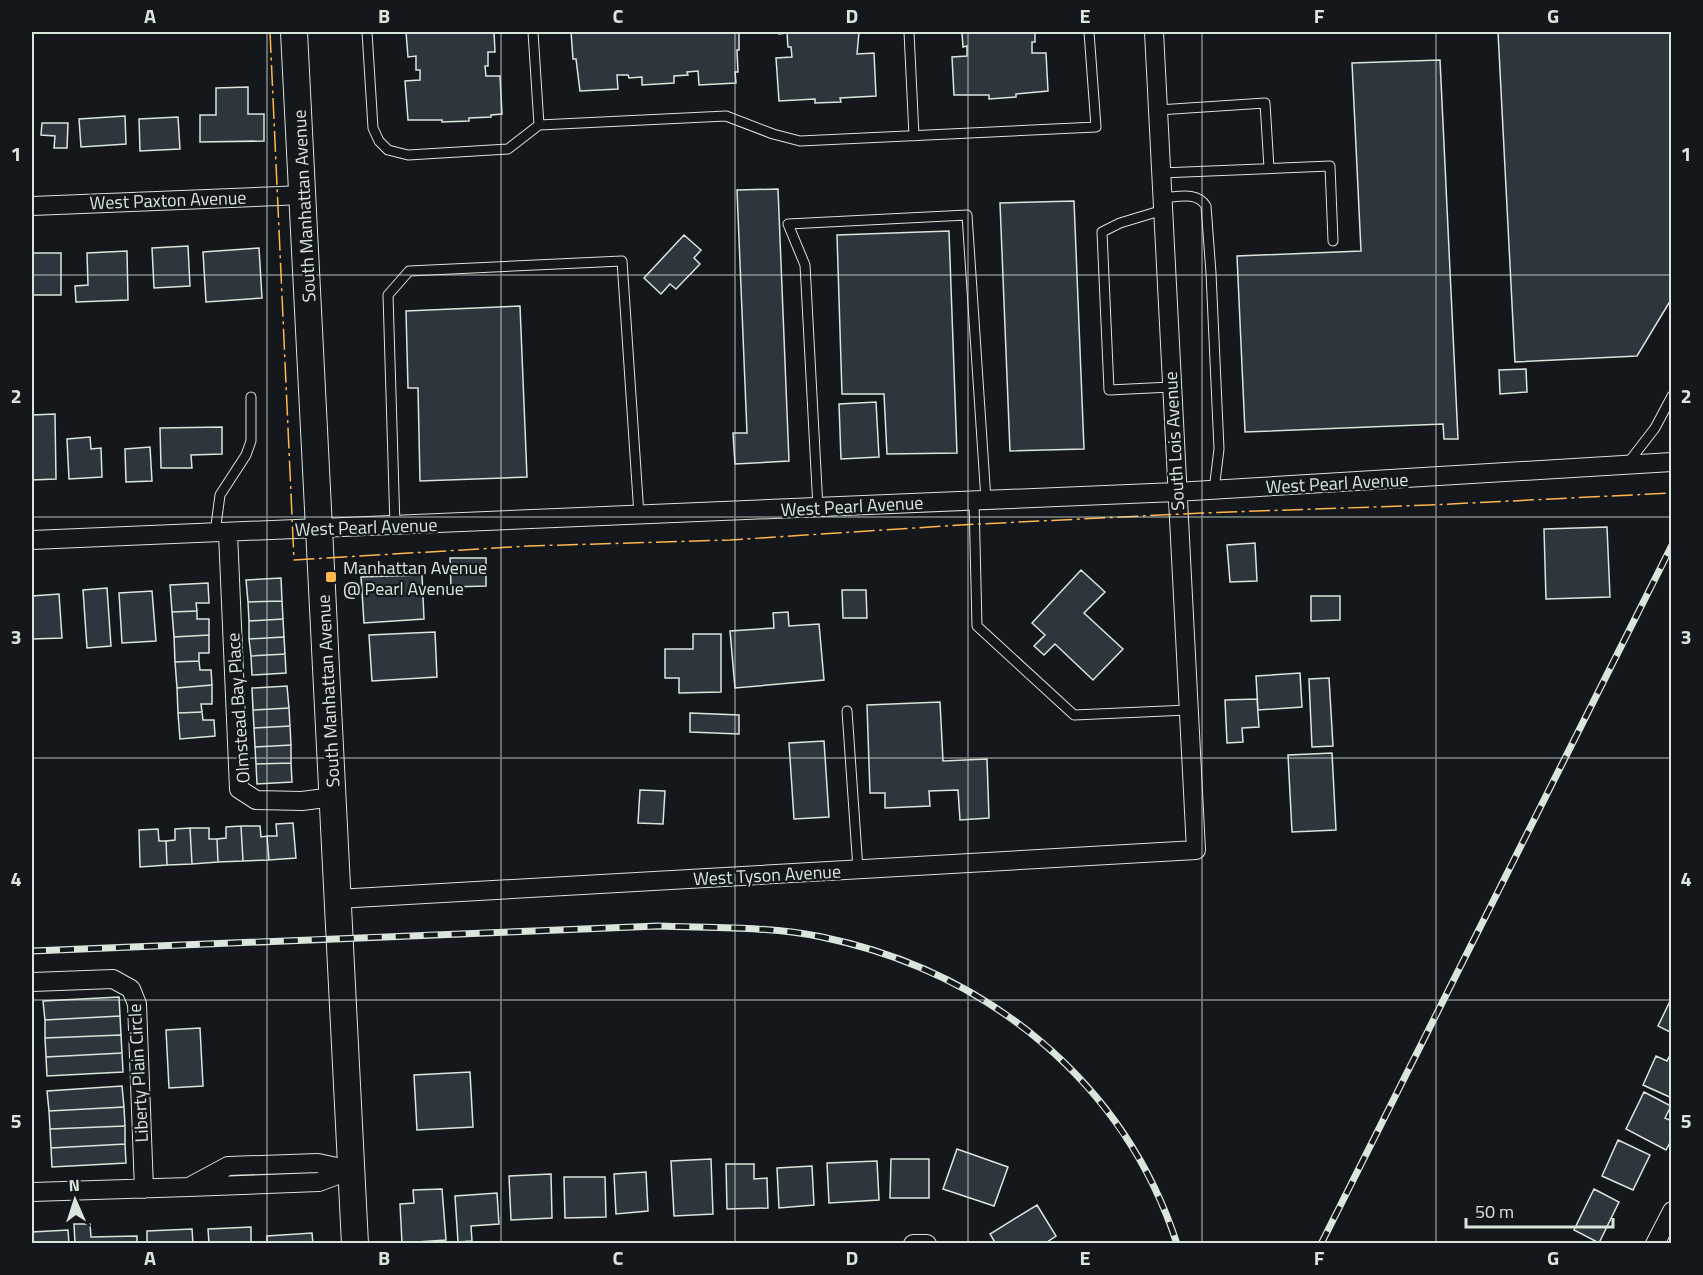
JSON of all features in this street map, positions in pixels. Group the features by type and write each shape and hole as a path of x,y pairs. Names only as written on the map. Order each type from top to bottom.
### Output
{"street":[{"name":"South Manhattan Avenue","path":"294,32 355,1244"},
{"name":"South Lois Avenue","path":"1154,32 1196,850"},
{"name":"West Paxton Avenue","path":"32,206 304,195"},
{"name":"West Pearl Avenue","path":"32,540 320,530 1176,492 1671,462"},
{"name":"Olmstead Bay Place","path":"221,533 239,789 256,800 302,801 333,797"},
{"name":"West Tyson Avenue","path":"337,899 1196,850"},
{"name":"Liberty Plain Circle","path":"32,982 113,979 131,989 137,1004 144,1189"},
{"path":"189,1187 228,1166 318,1163 351,1170"},
{"path":"256,1166 256,1185"},
{"path":"32,1175 32,1192 319,1182 351,1170"},
{"path":"1655,1244 1671,1210"},
{"path":"913,1244 927,1244"}],"lane":[{"path":"367,32 373,128 379,141 388,150 408,154 508,149 539,125 726,116 773,134 800,141 1096,127 1089,32"},
{"path":"533,32 539,125"},
{"path":"909,32 914,136"},
{"path":"1158,110 1265,103 1269,168"},
{"path":"1161,173 1330,166 1333,241"},
{"path":"1171,387 1109,390 1102,232 1162,204 1196,196 1202,199 1206,206 1211,273 1219,449 1214,490"},
{"path":"818,508 805,265 788,224 967,215 980,500 977,626 1074,715 1188,710"},
{"path":"395,526 388,295 409,271 622,261 639,515"},
{"path":"1626,465 1655,428 1671,396"},
{"path":"221,533 220,495 246,455 251,441 251,397"},
{"path":"847,711 858,869"}],"building":[{"path":"406,32 494,32 495,52 488,52 488,66 485,66 486,76 500,76 502,114 469,118 469,121 408,120 405,81 420,80 420,70 416,70 416,56 408,57"},
{"path":"571,32 739,32 736,83 699,85 698,71 687,72 688,75 674,76 674,83 642,85 642,77 629,78 628,75 617,75 618,89 580,91 576,59 573,59"},
{"path":"779,32 859,32 857,54 874,53 876,96 840,98 841,102 815,103 815,99 779,101 776,58 792,57 791,47 788,47 787,33 779,34"},
{"path":"955,32 1035,32 1032,53 1046,53 1048,91 989,99 989,95 954,95 952,57 967,56 967,46 963,47 962,33"},
{"path":"1498,32 1672,32 1672,298 1637,356 1515,362"},
{"path":"1440,60 1458,439 1444,439 1443,424 1245,432 1237,256 1361,251 1352,63"},
{"path":"248,87 248,114 264,114 264,141 200,142 200,115 216,115 216,88"},
{"path":"125,116 126,144 81,147 79,119"},
{"path":"178,117 180,149 140,151 139,119"},
{"path":"42,123 68,123 67,148 54,148 55,136 41,135"},
{"path":"778,189 789,461 735,464 733,433 747,433 737,190"},
{"path":"1074,201 1084,449 1010,451 1000,203"},
{"path":"949,231 957,453 887,454 884,394 842,394 837,235"},
{"path":"684,235 701,250 694,258 700,264 676,289 670,284 661,294 644,278"},
{"path":"188,246 190,286 154,288 152,248"},
{"path":"259,248 262,298 206,302 203,252"},
{"path":"127,251 128,300 76,302 75,286 88,285 87,253"},
{"path":"32,253 61,253 61,295 32,295"},
{"path":"520,306 527,477 420,481 418,388 408,388 406,311"},
{"path":"1526,369 1527,392 1500,394 1499,370"},
{"path":"876,402 879,457 841,459 839,404"},
{"path":"55,414 56,479 32,480 32,415"},
{"path":"222,427 222,454 191,455 192,468 161,468 160,428"},
{"path":"90,437 91,449 101,448 102,477 69,479 67,439"},
{"path":"150,447 152,481 126,482 125,449"},
{"path":"1607,527 1610,597 1546,599 1544,529"},
{"path":"1255,543 1257,581 1230,582 1227,545"},
{"path":"450,558 486,558 486,586 451,587"},
{"path":"1081,570 1105,592 1084,613 1123,649 1093,680 1055,644 1044,655 1034,646 1045,635 1032,623"},
{"path":"422,575 424,619 364,623 361,577"},
{"path":"281,578 282,601 248,602 246,580"},
{"path":"208,583 209,603 196,603 197,611 172,612 170,585"},
{"path":"107,588 111,646 87,648 83,590"},
{"path":"842,590 866,590 867,618 843,618"},
{"path":"152,591 156,641 122,643 119,593"},
{"path":"59,594 62,638 32,639 32,596"},
{"path":"1311,596 1340,596 1340,620 1311,621"},
{"path":"282,601 283,619 249,621 248,602"},
{"path":"197,611 197,619 209,619 209,635 174,637 172,612"},
{"path":"788,612 789,626 819,624 824,680 735,688 730,631 774,628 773,613"},
{"path":"283,619 284,637 249,639 249,621"},
{"path":"435,632 437,677 372,681 369,635"},
{"path":"693,634 721,634 721,692 679,693 679,678 665,678 665,649 693,649"},
{"path":"209,635 209,653 199,653 199,661 175,662 174,637"},
{"path":"284,637 285,654 251,656 249,639"},
{"path":"285,654 286,673 252,675 251,656"},
{"path":"199,661 200,670 211,670 212,685 177,688 175,662"},
{"path":"1300,673 1302,707 1258,710 1256,676"},
{"path":"1329,678 1333,746 1312,747 1309,679"},
{"path":"212,685 212,704 201,704 202,712 178,713 177,688"},
{"path":"287,686 289,708 253,710 252,688"},
{"path":"1257,699 1259,727 1242,728 1243,742 1227,743 1225,700"},
{"path":"940,702 943,761 987,759 989,818 960,820 958,790 929,791 930,806 885,808 885,793 870,793 867,705"},
{"path":"289,708 290,726 254,728 253,710"},
{"path":"202,712 203,720 214,720 215,736 180,739 178,713"},
{"path":"690,713 739,715 739,734 690,732"},
{"path":"290,726 291,745 255,747 254,728"},
{"path":"824,741 829,817 794,819 789,743"},
{"path":"291,745 291,763 256,764 255,747"},
{"path":"1332,753 1336,830 1292,832 1288,755"},
{"path":"291,763 292,782 257,784 256,764"},
{"path":"640,790 665,791 663,824 638,823"},
{"path":"293,823 296,858 269,860 267,836 277,836 276,824"},
{"path":"241,826 260,826 261,837 267,836 269,860 243,861"},
{"path":"241,826 243,861 218,862 217,839 226,838 226,827"},
{"path":"190,828 209,828 209,839 217,839 218,862 192,864"},
{"path":"190,828 192,864 167,865 166,841 175,840 175,829"},
{"path":"158,829 159,841 166,841 167,865 140,867 139,830"},
{"path":"119,997 120,1016 45,1020 43,1001"},
{"path":"1672,997 1672,1033 1658,1026"},
{"path":"120,1016 121,1035 45,1038 45,1020"},
{"path":"200,1028 203,1086 169,1088 166,1030"},
{"path":"121,1035 122,1053 46,1057 45,1038"},
{"path":"1672,1051 1672,1098 1643,1085 1656,1056 1667,1061"},
{"path":"122,1053 123,1072 47,1076 46,1057"},
{"path":"470,1072 473,1127 417,1130 414,1075"},
{"path":"122,1086 124,1107 49,1111 47,1091"},
{"path":"1644,1092 1671,1106 1665,1118 1672,1121 1672,1139 1666,1150 1626,1129"},
{"path":"124,1107 125,1126 50,1129 49,1111"},
{"path":"125,1126 125,1144 51,1148 50,1129"},
{"path":"1618,1140 1650,1155 1633,1190 1602,1176"},
{"path":"125,1144 126,1163 52,1167 51,1148"},
{"path":"957,1149 1008,1167 994,1206 943,1189"},
{"path":"711,1159 713,1214 674,1216 671,1161"},
{"path":"891,1159 929,1159 929,1198 890,1198"},
{"path":"877,1161 879,1200 829,1203 827,1163"},
{"path":"726,1164 754,1164 754,1179 767,1178 768,1208 727,1209"},
{"path":"812,1166 814,1205 779,1208 777,1168"},
{"path":"646,1172 648,1211 616,1214 614,1174"},
{"path":"551,1174 552,1218 511,1220 509,1176"},
{"path":"564,1177 605,1177 606,1217 565,1218"},
{"path":"442,1189 446,1240 402,1243 400,1204 414,1203 413,1190"},
{"path":"1594,1189 1619,1202 1599,1243 1574,1230"},
{"path":"497,1193 499,1224 471,1226 472,1241 458,1242 455,1196"},
{"path":"1037,1205 1056,1236 1044,1244 996,1244 990,1234"},
{"path":"74,1224 90,1224 91,1237 137,1236 137,1244 75,1244"},
{"path":"251,1227 251,1244 209,1244 208,1229"},
{"path":"192,1229 193,1244 147,1244 147,1231"},
{"path":"68,1230 69,1244 32,1244 32,1232"},
{"path":"312,1233 313,1244 267,1244 267,1236"}],"railway":[{"path":"1321,1244 1672,545"},
{"path":"32,951 658,926 761,929 822,937 882,953 940,976 993,1006 1042,1042 1085,1084 1122,1132 1153,1185 1177,1244"}],"power":[{"path":"270,32 294,560 528,546 730,540 960,525 1202,513 1672,493"}],"place":[{"name":"Manhattan Avenue @ Pearl Avenue","path":"331,577"}]}
